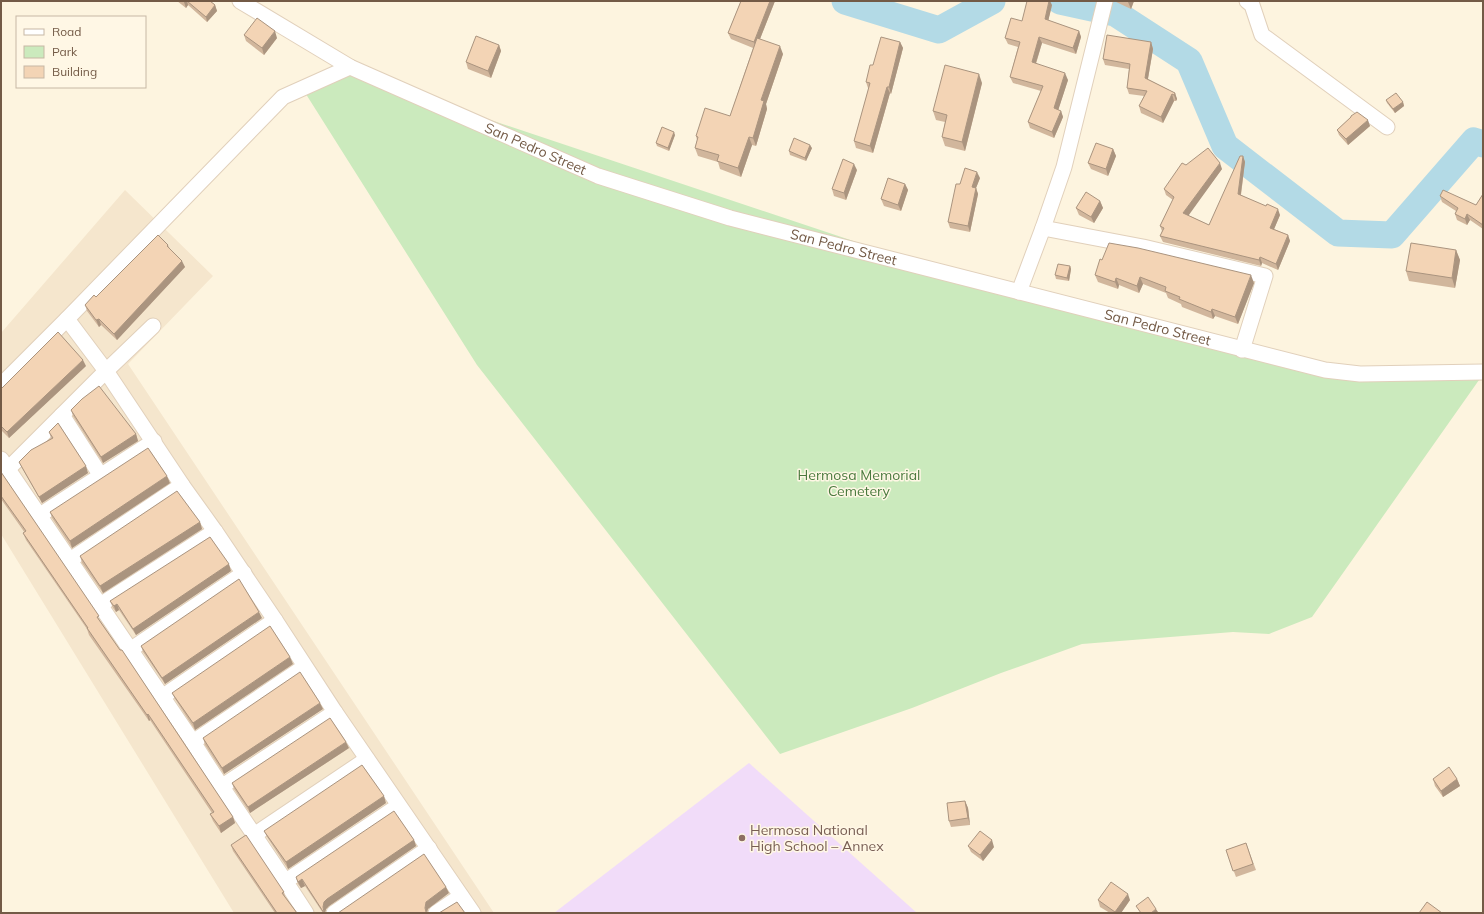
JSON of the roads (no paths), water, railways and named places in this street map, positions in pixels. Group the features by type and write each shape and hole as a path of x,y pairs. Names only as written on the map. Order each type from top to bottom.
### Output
{"street":[{"name":"San Pedro Street","path":"240,1 350,67 598,176 730,218 1325,370 1360,374 1483,372"},
{"path":"1247,1 1252,5 1262,35 1387,127"},
{"path":"1019,292 1044,228 1064,167 1105,2"},
{"path":"1,386 67,320 283,96 350,67"},
{"path":"1044,228 1142,247 1265,276 1242,350"},
{"path":"67,320 106,370 182,485 244,573 304,667 398,806 429,848 473,913"},
{"path":"153,326 106,370 62,415 5,463 306,913"},
{"path":"62,415 101,476"},
{"path":"40,515 154,442"},
{"path":"70,560 182,485"},
{"path":"100,605 215,531"},
{"path":"130,650 244,573"},
{"path":"162,697 275,620"},
{"path":"193,742 304,667"},
{"path":"221,787 335,712"},
{"path":"254,835 367,759"},
{"path":"286,881 398,806"},
{"path":"334,913 429,848"},
{"path":"436,913 461,896"}],"waterway":[{"path":"845,1 939,30 992,1"},
{"path":"1060,1 1115,13 1189,61 1225,146 1338,233 1392,235 1474,141 1483,144"}],"place":[{"name":"Hermosa National High School – Annex","path":"742,838"}],"park label":[{"name":"Hermosa Memorial Cemetery","path":"859,484"}]}
